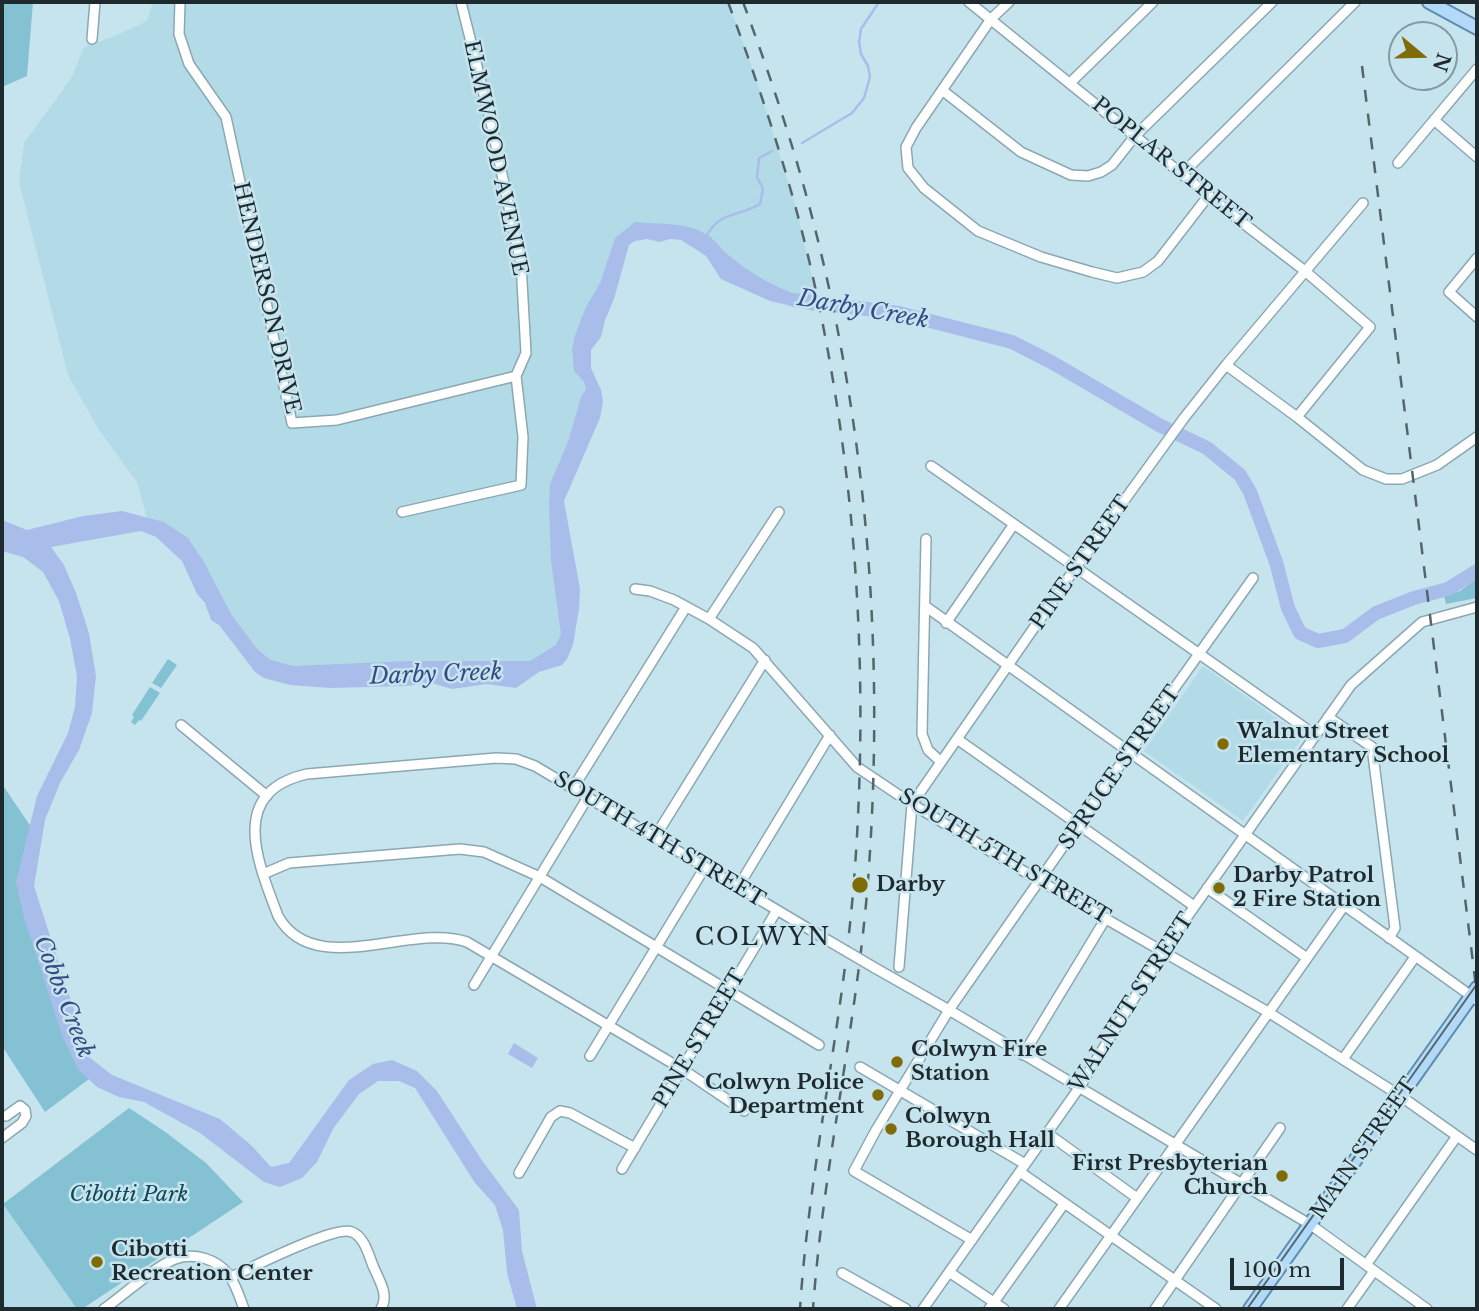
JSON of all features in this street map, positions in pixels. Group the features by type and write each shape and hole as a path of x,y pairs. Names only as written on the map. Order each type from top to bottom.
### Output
{"main road":[{"path":"1429,2 1477,28"},
{"name":"MAIN STREET","path":"1250,1309 1475,995"}],"street":[{"path":"92,39 95,2"},
{"name":"HENDERSON DRIVE","path":"180,2 179,34 189,64 226,117 292,423 337,420 516,376"},
{"name":"ELMWOOD AVENUE","path":"402,512 521,485 523,437 516,376 526,354 521,264 492,127 461,2"},
{"name":"POPLAR STREET","path":"969,2 1071,82 1230,214 1306,271 1370,327 1297,417"},
{"path":"1009,2 991,19 916,128 906,147 908,168 923,188 978,231 1041,257 1117,278 1143,272 1158,261 1209,195"},
{"path":"1071,82 1153,2"},
{"path":"942,90 1021,152 1072,175 1088,176 1112,165 1135,136 1272,2"},
{"path":"1183,173 1355,2"},
{"path":"1398,163 1477,69"},
{"path":"1434,120 1477,157"},
{"name":"PINE STREET","path":"899,967 912,804 1076,567 1184,418 1363,203"},
{"path":"1477,258 1449,292 1477,317"},
{"path":"1226,365 1363,470 1386,479 1402,479 1437,465 1477,437"},
{"path":"931,466 1315,735"},
{"path":"709,619 779,512"},
{"path":"946,622 1014,524"},
{"path":"926,538 922,734 929,750 940,761"},
{"name":"SPRUCE STREET","path":"972,1240 854,1171 949,1010 1253,579"},
{"name":"SOUTH 5TH STREET","path":"635,589 660,595 686,607 753,648 830,735 844,755 857,767 912,804 1268,1013 1401,1096 1477,1150"},
{"path":"925,606 1415,957 1475,995"},
{"path":"573,788 686,607"},
{"name":"WALNUT STREET","path":"923,1309 1079,1088 1163,951 1351,685 1422,622 1477,607"},
{"path":"655,837 765,660"},
{"path":"1328,717 1372,747 1395,928 1389,938"},
{"path":"181,725 267,796 257,815 253,835 278,916 287,929 308,943 333,948 455,939 473,945 682,1069 744,1111"},
{"path":"738,887 830,735"},
{"path":"957,739 1194,906"},
{"name":"SOUTH 4TH STREET","path":"267,796 289,779 307,774 496,758 527,763 1311,1225 1427,1309"},
{"path":"474,985 588,797"},
{"path":"263,874 289,863 460,849 493,855 540,877 819,1045"},
{"path":"590,1056 705,867"},
{"path":"1207,888 1307,958"},
{"path":"1059,1309 1344,906"},
{"name":"PINE STREET","path":"622,1169 777,910"},
{"path":"1023,1055 1106,918"},
{"path":"1343,1059 1415,957"},
{"path":"860,1067 1022,1168 1064,1203 1216,1309"},
{"path":"2,1138 15,1128 25,1120 25,1110 20,1107 4,1113 15,1128"},
{"path":"519,1173 551,1117 560,1111 570,1113 635,1148"},
{"path":"1155,1309 1280,1128"},
{"path":"1047,1133 1137,1198"},
{"path":"1347,1309 1370,1268 1457,1136"},
{"path":"991,1306 1064,1203"},
{"path":"231,1277 322,1236 349,1230 356,1233 364,1244 383,1290 383,1306"},
{"path":"104,1309 173,1259 184,1256 199,1257 218,1264 231,1277 244,1309"},
{"path":"949,1272 991,1306 1004,1309"},
{"path":"842,1273 906,1309"}],"shaded area":[{"path":"153,2 728,2 756,78 797,211 816,294 790,299 682,237 623,239 586,335 593,407 559,502 562,638 554,662 285,673 252,652 187,546 149,525 137,482 99,430 68,375 19,182 24,143 72,77 84,47 147,21"},
{"name":"Walnut Street Elementary School","path":"1203,666 1303,737 1243,821 1144,751"},
{"path":"2,1202 77,1309 2,1309"}],"green space":[{"path":"2,2 33,2 27,76 2,87"},
{"path":"1477,578 1477,598 1446,604 1444,595 1460,591"},
{"path":"168,659 177,665 161,688 152,683"},
{"path":"150,687 160,693 141,721 135,725 131,722 134,717 132,715"},
{"path":"2,784 33,830 20,893 89,1079 45,1112 2,1046"},
{"name":"Cibotti Park","path":"129,1108 206,1163 243,1202 82,1309 77,1309 3,1204"}],"water":[{"name":"Cobbs Creek","path":"635,222 683,226 701,231 756,275 788,292 811,300 814,311 770,301 721,279 706,256 681,240 660,242 647,239 629,245 601,337 591,350 591,368 601,390 603,402 600,418 564,501 580,589 573,645 562,665 539,672 516,688 487,684 452,689 431,683 330,688 290,685 264,678 255,672 219,625 211,620 205,603 197,594 182,561 156,537 141,531 51,547 64,565 76,593 89,633 96,676 92,713 79,750 60,783 45,820 34,886 89,1057 112,1075 220,1119 252,1146 271,1167 289,1163 349,1080 373,1064 392,1060 417,1071 437,1091 481,1159 519,1210 522,1251 537,1309 517,1309 507,1273 503,1230 495,1205 475,1183 415,1088 399,1081 378,1081 359,1094 333,1129 317,1162 302,1178 280,1187 264,1182 200,1133 144,1102 119,1097 97,1087 78,1069 63,1038 24,918 16,882 37,796 68,733 75,707 77,676 59,601 43,572 23,557 2,551 2,520 27,530 83,516 122,511 164,522 188,538 204,562 231,614 257,649 271,660 293,666 409,661 530,661 556,645 561,634 551,561 549,503 550,484 586,389 584,382 574,371 572,349 575,335 586,307 600,283 615,238"},
{"path":"514,1043 538,1058 532,1068 508,1054"}],"waterway":[{"path":"802,143 852,113 864,98 870,77 868,66 861,54 861,29 879,2"},
{"path":"706,237 723,219 760,204 763,189 757,177 759,158 772,151"},
{"name":"Darby Creek","path":"794,300 899,313 1012,342 1159,425 1207,448 1240,475 1250,492 1276,562 1288,608 1300,633 1318,641 1345,636 1376,613 1414,598 1448,589 1477,571"}],"tram line":[{"path":"1247,1309 1477,984"}],"railway":[{"path":"728,2 776,140 814,282 841,433 856,586 860,740 853,893 841,997 810,1204 800,1309"},
{"path":"743,2 793,149 828,283 858,455 872,630 874,718 867,893 855,997 824,1204 813,1309"},
{"path":"1362,66 1477,995"}],"place":[{"name":"Walnut Street Elementary School","path":"1223,744"},
{"name":"Darby","path":"860,885"},
{"name":"Darby Patrol 2 Fire Station","path":"1219,888"},
{"name":"Colwyn Fire Station","path":"897,1062"},
{"name":"Colwyn Police Department","path":"878,1095"},
{"name":"Colwyn Borough Hall","path":"891,1129"},
{"name":"First Presbyterian Church","path":"1282,1176"},
{"name":"Cibotti Recreation Center","path":"97,1262"}],"district":[{"name":"COLWYN","path":"763,938"}]}
